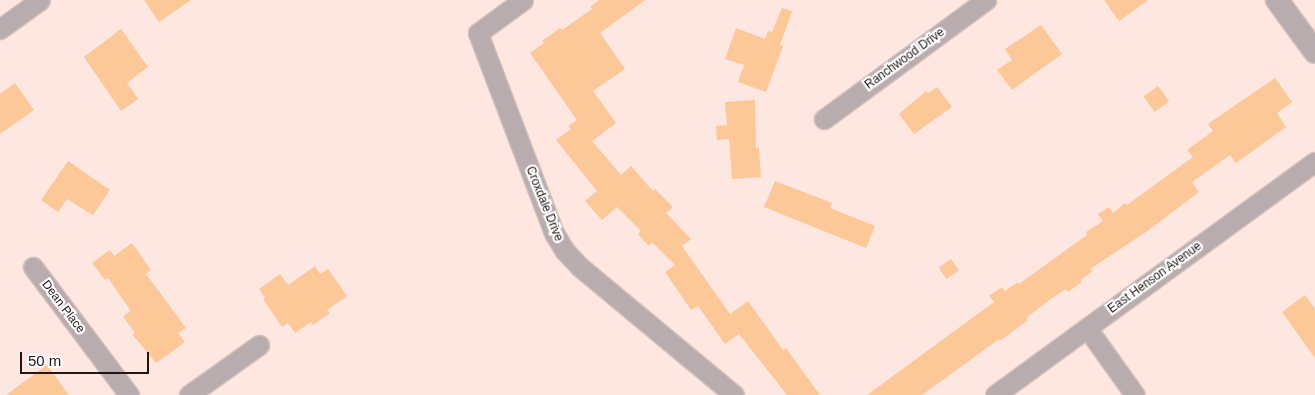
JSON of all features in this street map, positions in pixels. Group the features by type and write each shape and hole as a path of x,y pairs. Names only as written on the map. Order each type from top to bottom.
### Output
{"street":[{"path":"0,29 40,0"},
{"name":"Croxdale Drive","path":"523,0 478,33 554,233 565,252 580,267 734,395"},
{"name":"Ranchwood Drive","path":"824,119 986,0"},
{"path":"1277,0 1315,52"},
{"name":"East Henson Avenue","path":"995,395 1315,162"},
{"name":"Dean Place","path":"33,267 129,395"},
{"path":"1087,328 1135,395"},
{"path":"189,395 259,345"}],"building":[{"path":"144,0 191,0 159,22"},
{"path":"599,0 645,0 600,33 625,69 593,91 616,123 592,141 621,175 631,166 653,191 655,189 673,207 666,213 691,239 682,246 730,314 748,301 783,350 786,348 820,395 787,395 739,334 725,344 698,306 691,310 665,272 675,265 652,242 649,246 638,234 641,231 617,207 602,220 585,201 597,191 556,140 571,129 568,126 577,120 530,53 544,43 542,41 560,28 562,30 592,9 590,7"},
{"path":"1104,0 1148,0 1119,21"},
{"path":"782,8 792,11 780,45 783,46 766,92 738,82 744,65 725,59 736,28 765,39 768,31 772,32"},
{"path":"1041,25 1062,54 1012,90 997,70 1012,60 1005,49"},
{"path":"121,29 148,67 127,83 138,99 121,111 84,57"},
{"path":"1275,78 1292,102 1277,113 1286,127 1236,163 1230,155 1192,182 1199,192 1146,232 1090,269 1092,272 1080,280 1082,282 1068,292 1066,289 1052,298 1026,318 1028,320 1000,341 999,339 922,395 867,395 994,302 989,296 1002,287 1005,291 1018,282 1019,284 1087,235 1086,232 1103,221 1098,214 1109,207 1113,213 1125,203 1127,205 1193,157 1187,150 1213,131 1208,124"},
{"path":"15,83 34,110 0,134 0,94"},
{"path":"1158,86 1169,101 1155,112 1143,97"},
{"path":"937,87 952,107 914,134 899,114 926,91 928,93"},
{"path":"755,100 756,148 759,147 761,177 732,179 729,139 717,140 716,126 727,125 725,102"},
{"path":"68,161 110,190 93,215 67,199 58,212 41,200"},
{"path":"775,181 832,203 830,208 875,226 866,248 764,207"},
{"path":"132,243 151,270 146,274 186,328 178,333 185,342 156,363 132,334 135,333 123,316 131,311 108,278 105,280 92,263 110,250 114,256"},
{"path":"951,259 959,271 946,279 939,267"},
{"path":"315,266 320,274 328,269 347,296 327,310 330,313 313,325 311,322 295,333 288,323 282,327 263,299 265,298 259,289 280,274 288,285"},
{"path":"1305,295 1315,309 1315,358 1282,312"},
{"path":"47,365 69,395 6,395"}]}
